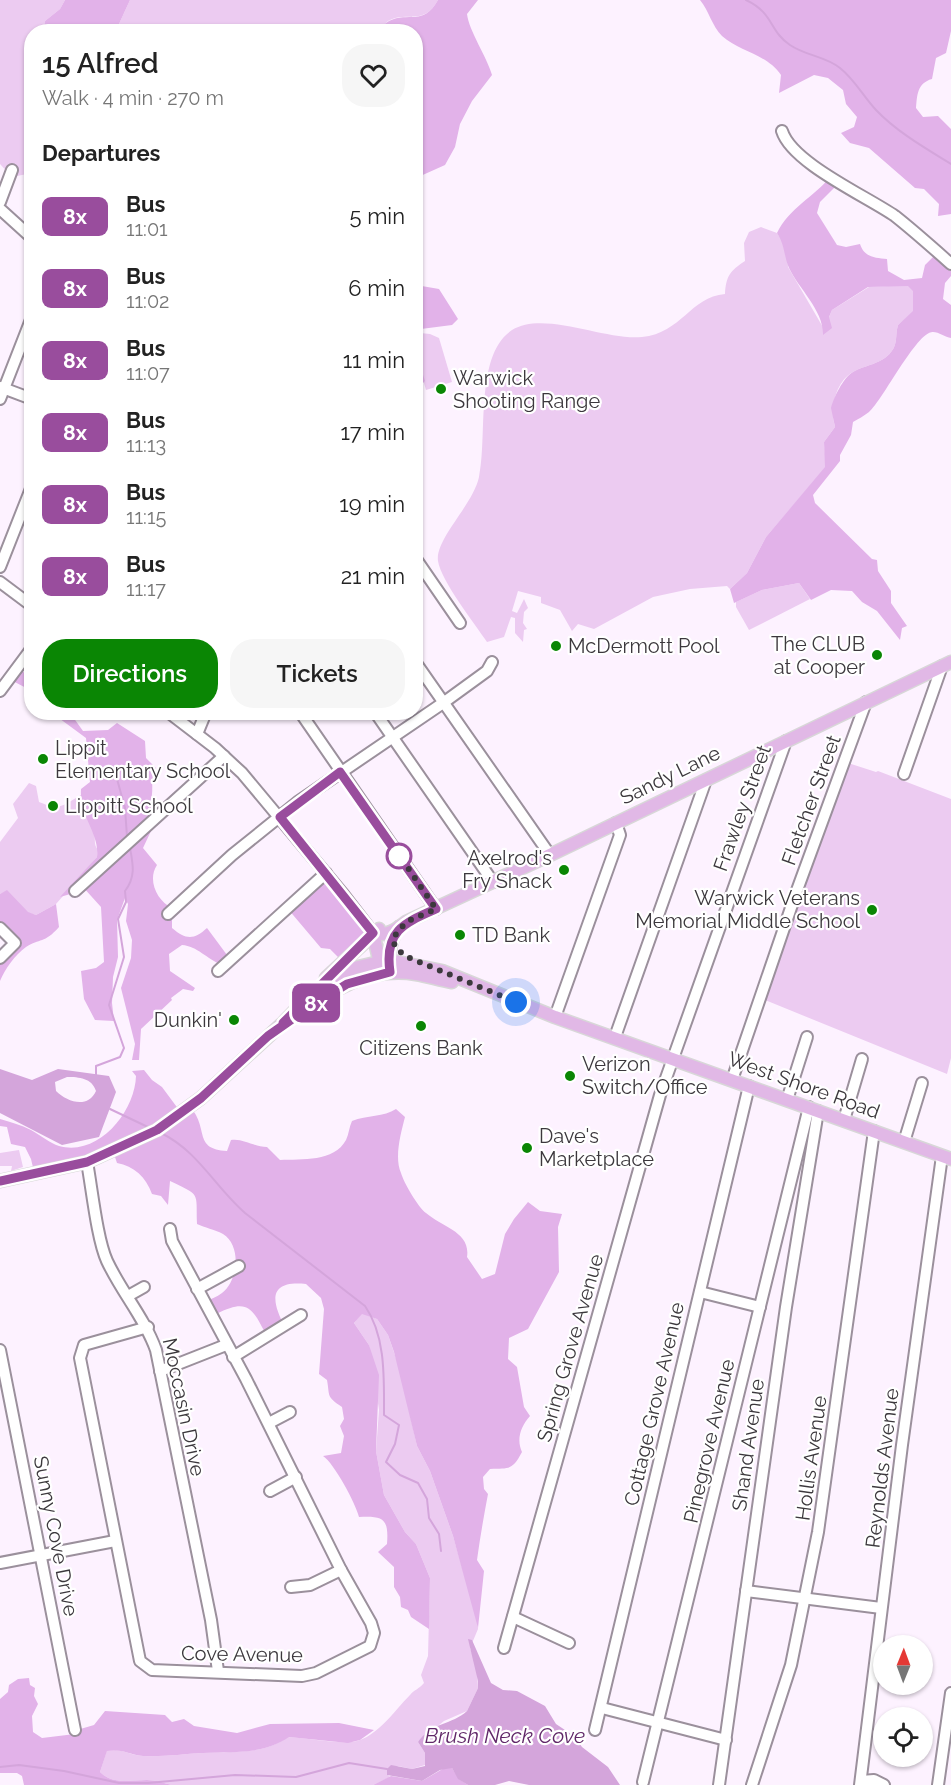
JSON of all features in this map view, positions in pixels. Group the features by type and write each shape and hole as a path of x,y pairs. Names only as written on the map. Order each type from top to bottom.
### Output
{"main road":[{"name":"Sandy Lane","path":"312,993 373,933 394,923 403,925 946,664"},
{"path":"385,966 393,941 403,925"},
{"path":"373,933 385,966"},
{"path":"393,941 402,954 430,967"},
{"name":"West Shore Road","path":"268,1036 347,984 385,966 475,986"},
{"name":"West Shore Road","path":"0,1181 87,1162 157,1130 174,1119 268,1036 312,993 343,974 385,966 430,967 555,1017 947,1157"}],"street":[{"path":"782,131 785,143 805,160 894,216 951,264"},
{"path":"0,202 12,170"},
{"path":"0,209 24,231"},
{"path":"0,399 2,387 24,336"},
{"path":"2,387 24,396"},
{"path":"0,567 24,506"},
{"path":"423,569 460,623"},
{"path":"0,582 24,600"},
{"path":"0,691 24,659"},
{"path":"423,716 487,670 492,662"},
{"path":"904,774 946,664"},
{"path":"423,674 550,855"},
{"name":"Fletcher Street","path":"732,1080 796,893 866,702"},
{"path":"179,720 224,756 280,817 373,933"},
{"path":"197,734 203,720"},
{"path":"305,720 436,909"},
{"path":"380,720 494,882"},
{"path":"168,914 232,855 280,817 340,772 417,720"},
{"name":"Frawley Street","path":"673,1058 786,741"},
{"path":"75,891 224,756"},
{"path":"615,1037 706,780"},
{"path":"555,1017 620,835 616,823"},
{"path":"218,971 326,873"},
{"path":"0,928 15,943 0,957"},
{"path":"787,1100 807,1037"},
{"name":"Spring Grove Avenue","path":"504,1648 673,1058"},
{"path":"844,1120 862,1059"},
{"path":"904,1142 921,1083"},
{"name":"Cottage Grove Avenue","path":"595,1730 749,1086"},
{"name":"Pinegrove Avenue","path":"643,1782 760,1307 813,1109"},
{"name":"Shand Avenue","path":"719,1785 813,1109"},
{"name":"Hollis Avenue","path":"752,1785 791,1665 805,1598 828,1467 874,1131"},
{"name":"Reynolds Avenue","path":"861,1783 881,1608 947,1157"},
{"name":"Moccasin Drive","path":"87,1162 103,1251 148,1327 160,1371 211,1620 218,1671"},
{"name":"Cove Avenue","path":"148,1327 84,1345 80,1358 115,1541 140,1661 144,1667 152,1670 302,1676 316,1673 370,1646 374,1633 371,1623 341,1570 269,1424 172,1241 170,1229"},
{"path":"197,1289 240,1266"},
{"path":"128,1296 144,1287"},
{"path":"700,1292 760,1307"},
{"path":"233,1357 301,1315"},
{"path":"160,1371 226,1345"},
{"name":"Sunny Cove Drive","path":"0,1350 75,1730"},
{"path":"269,1424 290,1412"},
{"path":"270,1491 296,1477"},
{"path":"0,1563 115,1541"},
{"path":"291,1587 310,1585 341,1570"},
{"path":"746,1591 881,1608"},
{"path":"513,1617 569,1643"},
{"path":"938,1785 951,1693"},
{"path":"602,1708 726,1740"},
{"path":"861,1783 874,1780 884,1785"}],"shaded area":[{"path":"0,0 65,0 60,9 44,24 24,24 24,175 12,177 0,164"},
{"path":"65,0 130,0 119,24 44,24 60,9"},
{"path":"130,0 438,0 427,13 421,16 395,18 385,24 119,24"},
{"path":"438,0 478,0 467,14 468,21 492,75 472,101 460,124 455,147 445,165 423,175 423,24 386,24 396,18 421,16"},
{"path":"700,0 951,0 951,31 946,53 936,58 932,79 921,87 916,108 923,117 938,116 951,129 951,214 938,216 939,204 924,189 915,188 869,148 850,143 841,133 854,127 857,117 846,104 843,90 828,78 814,75 779,93 781,75 768,62 722,36"},
{"path":"831,176 836,186 820,202 817,213 837,245 846,247 860,244 867,254 887,259 888,271 904,280 922,278 925,265 938,252 951,263 951,276 945,283 943,299 951,305 951,338 933,332 918,342 875,405 869,412 853,422 851,435 840,455 840,461 813,495 815,503 872,559 877,560 878,571 891,591 891,603 907,626 902,628 900,640 877,611 862,602 852,591 831,590 811,600 799,583 762,590 734,603 730,589 747,573 766,537 825,467 824,442 835,427 831,408 842,383 853,372 878,362 891,352 895,346 898,325 913,311 913,291 908,286 868,287 832,310 829,317 832,328 823,335 820,317 793,276 777,233 788,216"},
{"path":"761,227 777,233 781,239 787,252 788,267 824,329 832,310 869,287 908,285 913,290 913,312 898,325 896,343 891,352 878,362 847,376 838,389 833,412 835,427 824,442 826,467 766,537 747,573 730,589 727,586 690,589 653,597 594,629 578,624 572,631 560,610 541,603 541,597 518,591 512,611 517,613 524,599 528,608 524,612 523,623 527,629 524,630 523,642 515,633 515,618 511,617 504,637 487,642 445,580 438,561 442,543 470,499 479,477 487,377 492,358 500,342 512,330 525,325 541,323 627,337 656,334 677,322 703,301 725,294 730,274 745,261 744,243 749,232"},
{"path":"423,286 439,289 458,319 452,325 423,329"},
{"name":"Warwick Shooting Range","path":"423,333 439,338 452,382 426,390 423,380"},
{"path":"799,583 810,599 749,630 736,607 736,602 762,590"},
{"path":"17,667 24,672 24,687 9,679"},
{"path":"62,720 75,720 83,731 108,730 117,723 145,741 146,758 156,768 150,802 155,818 149,823 151,831 143,848 157,865 153,877 155,889 162,900 172,908 172,928 190,937 198,935 207,928 230,959 222,965 182,945 169,954 170,971 195,988 193,991 183,989 171,998 172,1000 141,1029 139,1060 132,1060 135,1044 121,988 131,958 132,940 126,921 128,904 125,898 117,920 118,957 113,977 112,1003 114,1021 95,1020 84,999 81,971 96,968 104,962 101,907 82,886 74,893 60,897 97,857 95,840 81,799 81,789 90,782 86,738"},
{"name":"Warwick Veterans Memorial Middle School","path":"845,762 878,771 951,799 951,1058 947,1074 760,998"},
{"path":"29,783 36,786 39,802 52,806 61,806 81,795 98,850 97,857 56,904 36,915 28,913 7,891 0,894 0,842 18,818 13,804"},
{"path":"325,874 375,935 342,961 330,949 321,948 288,909"},
{"path":"7,890 28,912 36,915 56,904 59,927 49,936 22,950 0,981 0,951 11,940 0,928 0,894"},
{"path":"144,1070 162,1087 182,1114 191,1108 205,1142 210,1146 227,1151 231,1140 240,1140 267,1147 280,1160 326,1156 341,1147 346,1140 352,1121 396,1109 405,1117 398,1160 405,1183 423,1210 454,1231 465,1242 467,1257 482,1279 495,1274 505,1234 528,1202 540,1211 562,1214 558,1227 559,1272 528,1329 509,1338 508,1359 517,1367 524,1407 530,1416 520,1433 519,1442 522,1452 515,1463 506,1468 490,1469 483,1477 484,1489 488,1494 477,1560 484,1571 478,1628 453,1536 430,1471 417,1446 394,1352 388,1335 377,1319 362,1314 354,1323 369,1345 379,1375 376,1451 384,1495 405,1532 416,1544 430,1578 429,1629 411,1617 408,1610 401,1607 400,1597 394,1587 394,1567 378,1552 387,1544 387,1529 383,1520 374,1517 359,1517 344,1484 323,1456 341,1453 344,1436 340,1426 344,1419 342,1407 330,1396 327,1380 319,1374 324,1309 321,1298 306,1284 285,1285 279,1289 275,1301 285,1327 268,1338 253,1313 243,1306 236,1306 216,1314 204,1302 227,1288 232,1280 236,1264 235,1255 229,1239 223,1234 197,1224 196,1200 192,1192 170,1181 168,1205 161,1196 152,1194 139,1173 117,1163 114,1154 35,1176 25,1147 11,1144 7,1127 0,1126 0,1119 16,1124 59,1146 74,1148 88,1145 101,1138 122,1116 134,1090 136,1076 132,1071"},
{"path":"19,1150 23,1167 11,1171 12,1166 0,1166 0,1153"},
{"path":"362,1313 377,1319 388,1335 400,1370 417,1446 430,1471 453,1536 477,1619 478,1629 470,1648 477,1667 478,1688 467,1711 444,1721 418,1742 425,1753 425,1765 412,1769 398,1766 388,1775 390,1777 373,1785 172,1785 150,1780 110,1779 100,1772 107,1750 158,1756 248,1751 269,1747 288,1737 335,1742 358,1741 375,1731 424,1683 421,1675 428,1656 430,1578 416,1544 405,1532 384,1495 376,1451 379,1410 369,1345 354,1323"},
{"path":"29,1678 30,1685 35,1688 34,1696 38,1704 32,1716 33,1732 42,1738 75,1734 77,1730 94,1725 105,1711 165,1715 172,1722 184,1719 194,1726 237,1733 270,1724 339,1723 374,1730 360,1740 348,1743 289,1737 269,1747 248,1751 151,1756 116,1750 107,1751 100,1772 110,1779 150,1780 172,1785 24,1785 22,1776 17,1773 0,1773 0,1699 8,1692 9,1685 18,1679"},
{"path":"446,1767 452,1768 459,1779 468,1785 373,1785 391,1776 422,1781"}],"water":[{"path":"0,1069 32,1080 58,1069 109,1076 116,1092 99,1137 62,1145 0,1113","holes":["67,1077 84,1079 91,1083 96,1091 88,1100 71,1101 56,1091 55,1082"]},
{"name":"Brush Neck Cove","path":"468,1639 472,1640 491,1683 503,1690 517,1691 545,1706 556,1724 574,1736 582,1747 608,1767 620,1785 529,1785 509,1781 495,1785 468,1785 458,1779 452,1768 440,1770 422,1781 387,1775 387,1769 391,1765 412,1769 425,1766 425,1753 418,1742 429,1731 467,1711 478,1688"}],"waterway":[{"path":"746,0 767,16 783,40 802,52 840,68 884,118 951,164"},
{"path":"117,779 125,808 127,837"},
{"path":"96,1076 96,1066 120,1057 124,1048 109,1005 124,957 118,919 126,902 125,891 131,881 133,865 130,848"},
{"path":"110,1109 150,1128"},
{"path":"161,1133 186,1149 245,1213 365,1306 372,1318 380,1344 384,1373 384,1415 399,1425 395,1444 386,1462 400,1475 418,1483 427,1499 429,1518 439,1534 441,1551"},
{"path":"0,1767 19,1765 64,1771 119,1783 148,1783 235,1775 296,1777 349,1763 387,1769"}],"bus line":[{"name":"8x","path":"0,1181 87,1162 157,1130 201,1098 268,1036 305,1010 347,984 382,972 390,972 388,960 395,933 406,922 436,909 340,772 280,817 373,933 292,1011 283,1023"}],"place":[{"name":"Warwick Shooting Range","path":"441,389"},
{"name":"McDermott Pool","path":"556,646"},
{"name":"The CLUB at Cooper","path":"877,655"},
{"name":"Lippit Elementary School","path":"43,759"},
{"name":"Lippitt School","path":"53,806"},
{"name":"Axelrod's Fry Shack","path":"564,870"},
{"name":"Warwick Veterans Memorial Middle School","path":"872,910"},
{"name":"TD Bank","path":"460,935"},
{"name":"Dunkin'","path":"234,1020"},
{"name":"Citizens Bank","path":"421,1026"},
{"name":"Verizon Switch/Office","path":"570,1076"},
{"name":"Dave's Marketplace","path":"527,1148"}],"route":[{"path":"399,856 395,849 436,909 400,927 393,938 395,947 405,956 516,1002"}]}
